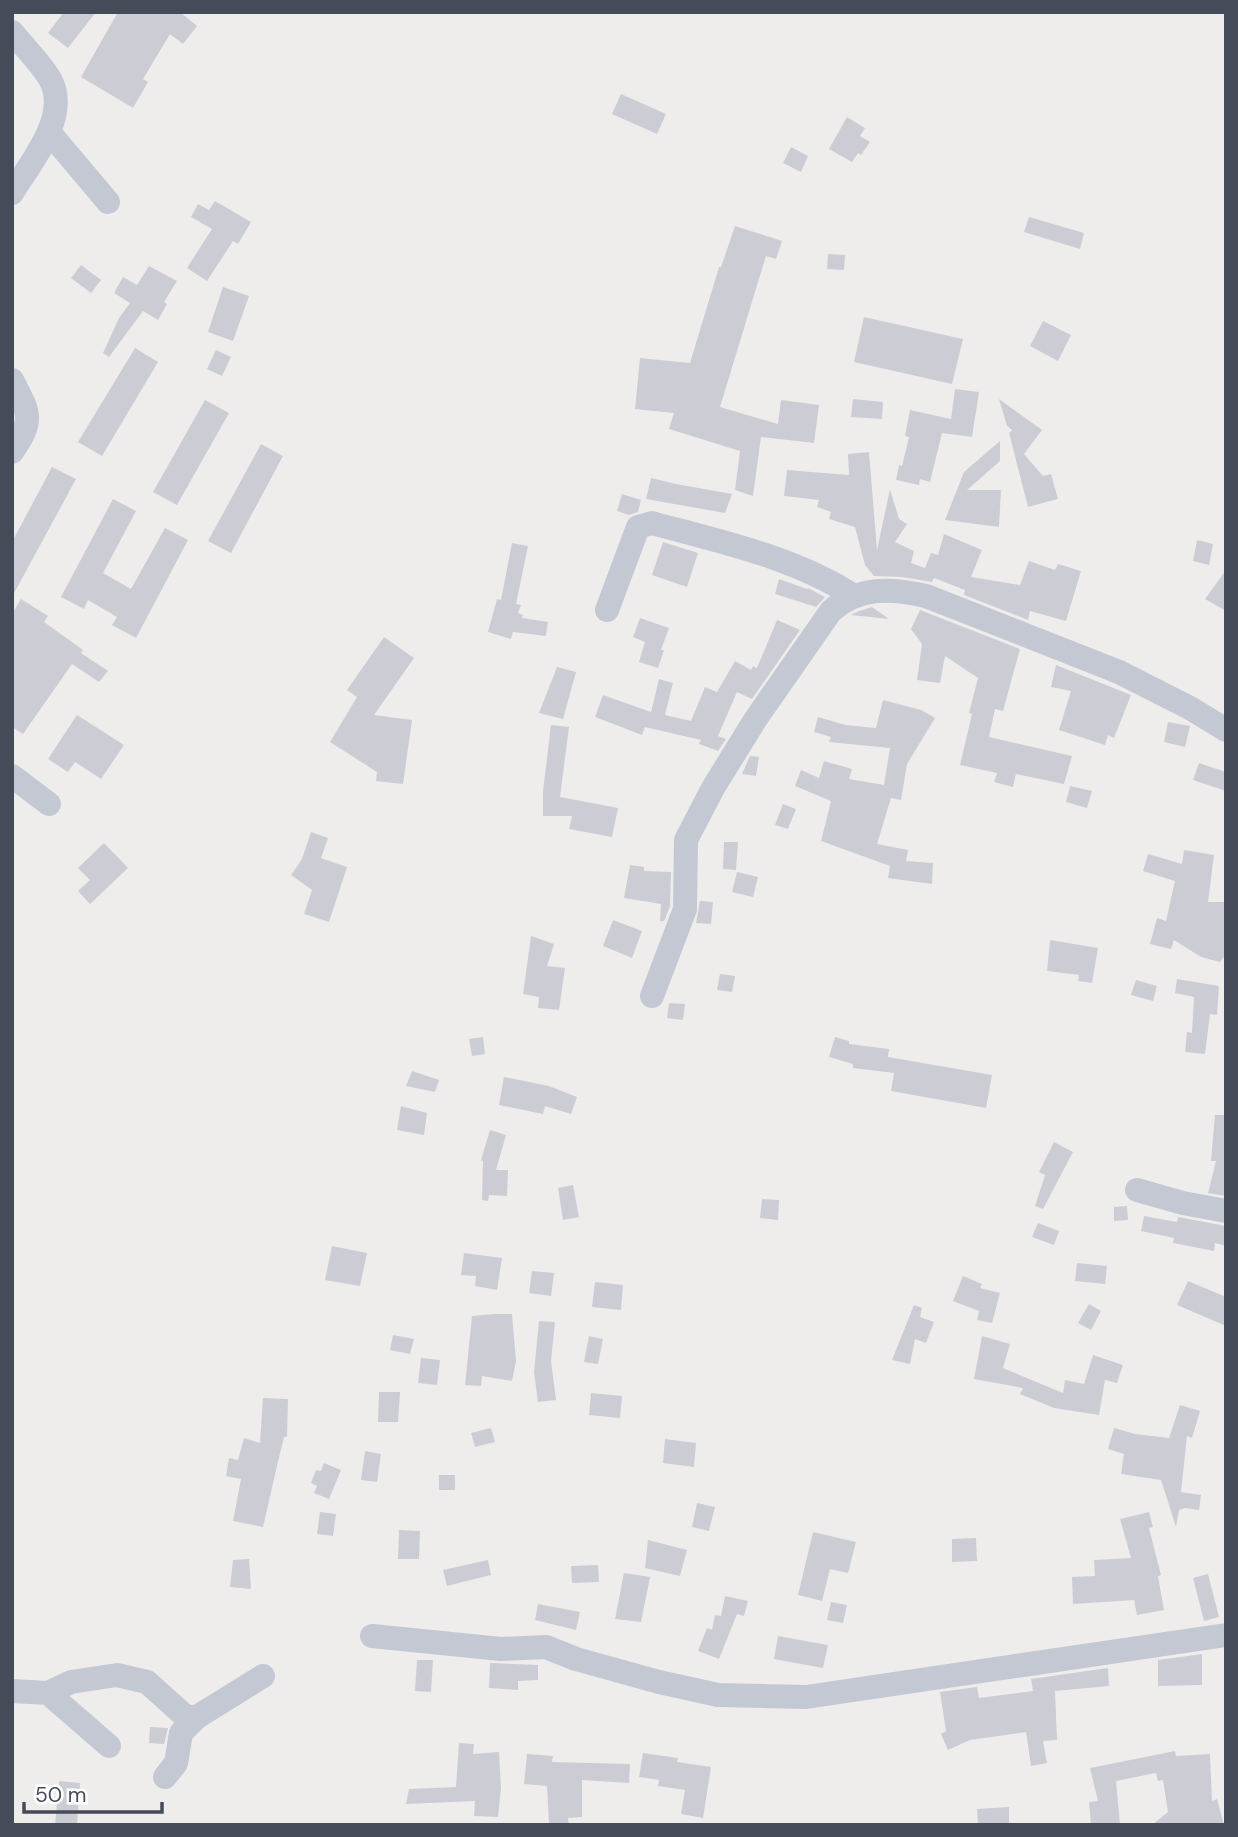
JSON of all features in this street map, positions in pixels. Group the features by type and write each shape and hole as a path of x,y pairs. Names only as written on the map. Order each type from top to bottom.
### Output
{"street":[{"path":"12,32 51,80 56,102 49,132 12,194"},
{"path":"49,132 108,202"},
{"path":"12,380 27,409 27,427 12,452"},
{"path":"607,610 638,527 652,523 796,566 836,584 854,596"},
{"path":"652,996 685,909 686,840 713,788 755,720 831,611 839,603 854,596 888,589 926,596 1119,672 1191,708 1226,730"},
{"path":"12,776 49,804"},
{"path":"1137,1190 1183,1203 1226,1210"},
{"path":"372,1636 501,1649 546,1647 576,1659 718,1695 806,1698 1226,1635"},
{"path":"12,1691 48,1693 71,1682 117,1675 148,1682 186,1717 197,1717"},
{"path":"165,1777 176,1763 181,1733 197,1717 263,1676"},
{"path":"48,1693 109,1746"}],"building":[{"path":"64,12 96,12 68,48 48,33"},
{"path":"118,12 180,12 197,26 183,44 170,34 143,79 148,82 133,108 81,77"},
{"path":"621,94 666,114 657,134 612,114"},
{"path":"847,117 865,128 860,136 870,142 852,162 829,149"},
{"path":"791,147 808,156 801,172 783,163"},
{"path":"215,201 251,222 238,244 233,241 207,281 187,268 212,229 191,217 198,204 209,210"},
{"path":"1029,217 1084,233 1080,249 1024,232"},
{"path":"735,226 782,241 776,259 766,256 720,407 778,424 781,400 819,405 814,443 761,437 753,496 735,490 740,451 669,429 674,413 635,409 640,358 690,363 719,267"},
{"path":"828,254 845,255 844,270 827,269"},
{"path":"81,265 101,280 91,293 71,278"},
{"path":"149,266 177,281 164,302 167,304 158,320 143,311 109,357 103,353 119,318 130,303 114,293 123,277 137,285"},
{"path":"223,287 249,296 233,341 208,332"},
{"path":"864,317 963,339 952,384 854,362"},
{"path":"1043,321 1071,335 1058,361 1030,346"},
{"path":"135,348 158,362 102,456 78,442"},
{"path":"216,350 231,357 222,376 207,369"},
{"path":"955,389 979,392 972,437 942,433 930,482 920,479 919,485 896,480 909,437 905,436 910,410 951,419"},
{"path":"853,399 883,402 882,419 851,417"},
{"path":"999,399 1042,430 1024,454 1043,476 1051,474 1058,499 1028,507 1009,433 1012,430 1007,426"},
{"path":"205,400 229,413 177,505 153,492"},
{"path":"1000,441 1000,461 967,490 1001,490 999,527 945,520 964,472"},
{"path":"261,444 283,456 231,553 208,541"},
{"path":"869,452 877,550 890,489 899,519 907,524 895,542 914,551 911,563 925,568 931,553 938,555 944,534 982,550 971,577 1020,585 1029,561 1055,570 1058,564 1081,571 1066,621 1030,611 1028,620 964,595 965,590 934,578 932,582 874,576 865,565 855,527 829,519 831,512 817,507 819,500 784,496 787,470 849,475 848,454"},
{"path":"52,467 76,479 12,597 12,542"},
{"path":"651,478 732,494 725,513 646,499"},
{"path":"622,494 641,500 638,512 629,515 617,511"},
{"path":"113,499 136,511 103,573 131,589 165,528 188,540 136,638 112,625 117,617 88,600 84,609 61,597"},
{"path":"1197,540 1213,544 1209,565 1193,561"},
{"path":"663,542 698,553 687,587 652,575"},
{"path":"512,543 528,546 516,604 521,605 518,613 523,615 522,618 548,622 546,636 513,632 511,639 488,632 497,599 501,600"},
{"path":"1226,570 1226,611 1205,599"},
{"path":"779,579 808,588 825,597 816,607 775,594"},
{"path":"21,599 48,616 44,622 83,650 81,653 108,671 99,682 72,664 23,734 12,727 12,614"},
{"path":"872,607 889,619 851,615 859,611"},
{"path":"920,610 1020,649 1003,711 995,709 989,737 1072,756 1064,784 1016,774 1013,787 994,782 997,773 960,765 978,678 945,656 940,683 917,680 922,644 911,629"},
{"path":"640,618 669,628 658,668 639,662 645,642 633,637"},
{"path":"777,620 800,630 752,699 737,692 718,736 726,739 718,751 699,744 701,740 645,727 642,735 595,717 603,695 651,712 659,679 673,683 665,715 691,721 705,687 717,692 735,661 751,670 753,666 757,668"},
{"path":"384,637 414,658 374,715 412,720 403,784 376,781 377,772 330,742 357,697 347,690"},
{"path":"1056,665 1131,695 1114,738 1108,735 1105,745 1059,730 1071,691 1051,687"},
{"path":"557,667 576,672 563,719 539,713"},
{"path":"883,700 921,710 935,718 907,764 901,800 891,798 877,844 908,850 906,861 933,863 932,884 888,878 890,866 821,841 831,801 795,786 801,770 819,778 824,761 852,769 849,779 884,785 890,748 829,742 831,737 814,732 818,717 846,725 876,728"},
{"path":"77,715 124,745 101,779 75,762 68,772 48,759"},
{"path":"1168,722 1190,726 1185,747 1164,742"},
{"path":"551,725 569,727 560,797 618,808 612,837 569,829 572,816 543,816 543,791"},
{"path":"750,756 759,757 756,776 742,774"},
{"path":"1199,763 1226,772 1226,791 1193,780"},
{"path":"1070,786 1092,791 1087,808 1066,802"},
{"path":"783,804 796,809 788,829 775,825"},
{"path":"311,832 328,838 321,858 347,867 329,922 304,914 312,890 291,875 302,859"},
{"path":"724,842 738,842 736,870 723,869"},
{"path":"104,843 128,868 90,904 78,891 90,880 78,868"},
{"path":"1184,850 1214,855 1208,902 1226,902 1226,954 1220,962 1201,957 1174,940 1171,949 1150,944 1157,918 1166,921 1175,881 1143,871 1148,854 1182,864"},
{"path":"630,865 644,867 644,871 671,872 670,906 664,921 660,921 661,904 624,898"},
{"path":"737,872 758,877 753,897 732,892"},
{"path":"700,901 713,902 711,924 696,923"},
{"path":"613,920 642,931 632,958 603,946"},
{"path":"531,936 554,944 547,966 565,968 559,1010 538,1008 539,997 523,994"},
{"path":"1050,940 1098,948 1092,983 1078,981 1079,975 1047,971"},
{"path":"720,974 735,976 732,992 717,990"},
{"path":"1177,979 1219,986 1217,1015 1210,1014 1205,1054 1185,1052 1187,1032 1192,1033 1194,997 1175,993"},
{"path":"1136,980 1157,986 1153,1001 1131,995"},
{"path":"669,1003 685,1004 683,1020 667,1018"},
{"path":"483,1037 485,1054 472,1056 469,1039"},
{"path":"835,1037 849,1041 849,1044 889,1049 888,1057 992,1075 986,1108 891,1091 894,1073 853,1068 853,1064 829,1057"},
{"path":"412,1071 439,1080 435,1092 406,1086"},
{"path":"504,1077 549,1086 577,1097 571,1114 545,1106 543,1114 499,1105"},
{"path":"401,1106 427,1113 424,1135 397,1130"},
{"path":"1215,1115 1226,1115 1226,1196 1208,1193 1216,1161 1211,1161"},
{"path":"490,1130 506,1135 496,1170 508,1170 507,1196 489,1195 488,1201 482,1200 481,1160"},
{"path":"1054,1142 1073,1152 1043,1209 1035,1206 1045,1175 1039,1172"},
{"path":"573,1185 579,1217 563,1220 558,1188"},
{"path":"762,1199 779,1200 778,1220 760,1218"},
{"path":"1127,1206 1128,1220 1114,1221 1114,1207"},
{"path":"1144,1216 1177,1222 1178,1217 1226,1226 1226,1246 1215,1243 1214,1251 1173,1243 1174,1238 1141,1231"},
{"path":"1038,1223 1059,1231 1054,1245 1032,1237"},
{"path":"332,1246 367,1253 360,1286 325,1280"},
{"path":"464,1253 502,1258 497,1290 475,1286 476,1276 461,1275"},
{"path":"1077,1263 1107,1266 1105,1284 1075,1281"},
{"path":"532,1271 554,1273 551,1296 529,1293"},
{"path":"963,1276 982,1284 980,1288 1000,1293 992,1323 977,1320 979,1311 953,1301"},
{"path":"1188,1281 1226,1297 1226,1326 1177,1305"},
{"path":"595,1282 623,1285 621,1310 592,1307"},
{"path":"1089,1304 1101,1311 1091,1330 1078,1323"},
{"path":"914,1305 922,1308 920,1317 934,1322 926,1343 915,1339 910,1364 892,1360"},
{"path":"512,1314 516,1361 512,1381 482,1376 481,1386 465,1385 472,1316"},
{"path":"539,1321 555,1322 551,1361 556,1400 538,1402 534,1372"},
{"path":"393,1335 414,1339 410,1354 390,1350"},
{"path":"589,1336 603,1339 598,1364 584,1362"},
{"path":"982,1336 1010,1344 1003,1368 1063,1393 1065,1380 1084,1384 1093,1355 1123,1365 1117,1383 1105,1380 1099,1415 1054,1408 1020,1394 1023,1388 974,1379"},
{"path":"421,1358 440,1360 437,1385 418,1383"},
{"path":"379,1392 400,1392 398,1422 378,1422"},
{"path":"591,1393 622,1396 620,1418 589,1415"},
{"path":"263,1398 288,1399 287,1437 284,1437 263,1527 233,1521 241,1479 226,1476 229,1458 238,1460 244,1438 260,1443"},
{"path":"1180,1405 1200,1411 1192,1438 1187,1436 1181,1492 1201,1495 1199,1510 1179,1510 1176,1527 1161,1480 1121,1474 1124,1454 1108,1449 1114,1428 1135,1434 1169,1438"},
{"path":"491,1428 495,1442 475,1447 471,1433"},
{"path":"665,1439 696,1443 694,1467 663,1463"},
{"path":"365,1451 381,1454 377,1482 361,1480"},
{"path":"324,1463 341,1470 329,1499 314,1493 317,1486 311,1483 316,1470 321,1471"},
{"path":"439,1475 455,1475 455,1490 439,1490"},
{"path":"697,1503 715,1507 709,1531 692,1527"},
{"path":"320,1512 336,1514 333,1536 317,1534"},
{"path":"1149,1512 1153,1527 1149,1528 1161,1575 1158,1576 1164,1610 1137,1615 1134,1600 1073,1604 1072,1577 1095,1576 1094,1560 1131,1558 1120,1519"},
{"path":"399,1530 420,1531 419,1559 398,1559"},
{"path":"813,1532 856,1542 848,1573 830,1569 822,1601 798,1595"},
{"path":"976,1538 977,1561 952,1562 952,1539"},
{"path":"648,1540 687,1550 680,1576 645,1568"},
{"path":"249,1559 251,1589 230,1587 233,1560"},
{"path":"488,1560 491,1575 447,1586 443,1570"},
{"path":"598,1565 599,1582 572,1583 571,1566"},
{"path":"624,1573 650,1577 641,1622 615,1619"},
{"path":"1208,1574 1219,1617 1204,1621 1193,1578"},
{"path":"725,1596 748,1601 744,1616 737,1614 719,1659 698,1651 707,1628 712,1630 715,1615 721,1616"},
{"path":"831,1602 847,1605 843,1623 827,1620"},
{"path":"538,1604 580,1612 576,1630 535,1620"},
{"path":"778,1636 828,1645 823,1668 774,1659"},
{"path":"1202,1654 1202,1685 1158,1686 1158,1660"},
{"path":"417,1660 433,1660 431,1692 415,1691"},
{"path":"490,1663 538,1665 538,1680 518,1681 518,1690 489,1688"},
{"path":"1108,1668 1109,1686 1055,1691 1057,1740 1043,1741 1047,1763 1031,1766 1026,1732 970,1740 948,1750 941,1734 946,1731 940,1692 977,1687 979,1698 1033,1691 1031,1679"},
{"path":"150,1727 168,1728 164,1744 149,1743"},
{"path":"459,1743 474,1744 473,1754 499,1752 501,1788 498,1817 474,1816 475,1801 406,1804 409,1789 456,1787"},
{"path":"1175,1751 1176,1756 1210,1754 1212,1801 1217,1799 1224,1825 1152,1825 1168,1812 1163,1780 1158,1781 1156,1773 1116,1781 1120,1825 1091,1825 1089,1802 1098,1801 1090,1768"},
{"path":"643,1753 678,1758 677,1762 711,1767 703,1818 681,1814 685,1790 658,1786 659,1780 639,1777"},
{"path":"527,1754 553,1756 552,1762 630,1764 629,1783 582,1780 582,1817 568,1818 569,1825 549,1825 547,1786 524,1784"},
{"path":"59,1781 80,1783 77,1825 55,1825"},
{"path":"1009,1807 1009,1823 978,1825 977,1809"}]}
